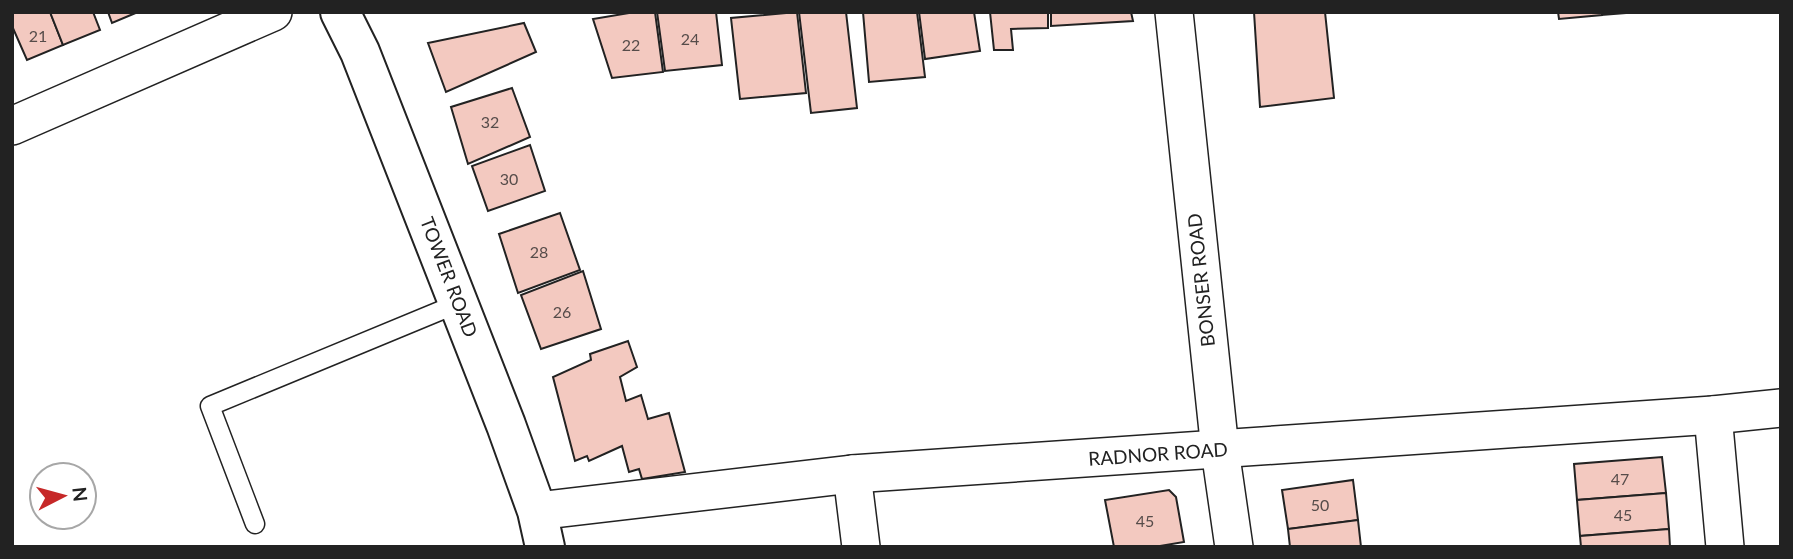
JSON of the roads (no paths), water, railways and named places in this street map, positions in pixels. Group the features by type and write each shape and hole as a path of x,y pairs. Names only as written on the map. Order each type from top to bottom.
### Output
{"street":[{"path":"12,126 273,12"},
{"name":"TOWER ROAD","path":"340,12 360,52 459,303 541,529"},
{"name":"BONSER ROAD","path":"1174,12 1220,450 1234,547"},
{"name":"RADNOR ROAD","path":"541,529 852,474 1713,415 1781,408"},
{"path":"1713,415 1725,547"},
{"path":"852,474 860,547"}],"lane":[{"path":"255,524 210,406 459,303"}]}
